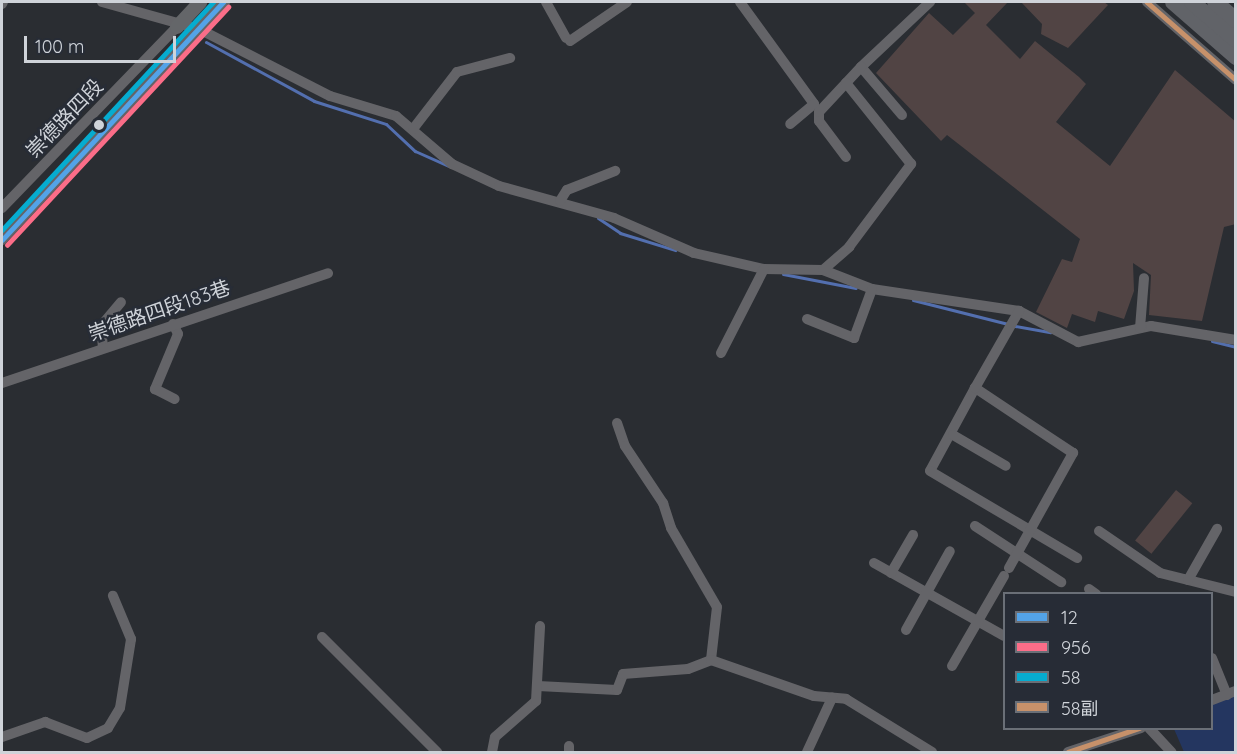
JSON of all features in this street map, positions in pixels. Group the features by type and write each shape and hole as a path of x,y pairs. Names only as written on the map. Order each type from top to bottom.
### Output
{"highway":[{"path":"1173,2 1236,57"},
{"path":"1192,2 1236,40"},
{"path":"1215,2 1236,20"}],"main road":[{"path":"177,27 200,2"},
{"path":"199,29 223,2"}],"street":[{"path":"102,2 177,27 199,29 292,79 396,116 452,164 499,186 560,201 694,253 764,269 823,270 872,289 1018,311 1078,342 1140,328 1203,331 1236,340"},
{"path":"546,2 568,40 627,2"},
{"path":"740,2 814,104 790,124"},
{"path":"846,157 819,121 819,112 930,2"},
{"path":"1147,2 1236,80"},
{"name":"崇德路四段","path":"2,208 177,27"},
{"name":"崇德路四段","path":"2,240 199,29"},
{"path":"412,129 457,72 510,58"},
{"path":"861,68 902,115"},
{"path":"823,270 849,248 911,164 846,83"},
{"path":"560,201 567,190 615,171"},
{"path":"721,353 764,269"},
{"name":"崇德路四段183巷","path":"2,383 328,273"},
{"path":"1140,328 1144,278"},
{"path":"807,319 854,338 872,289"},
{"path":"103,348 101,326 121,302"},
{"path":"1018,311 975,388 953,435 930,471 1077,558"},
{"path":"174,324 178,334 155,389 175,399"},
{"path":"952,666 1073,453 975,388"},
{"path":"617,423 625,446 663,503 671,528 705,579 717,608 711,660"},
{"path":"953,435 1006,466"},
{"path":"975,526 1061,582"},
{"path":"1188,580 1217,529"},
{"path":"1099,531 1160,573 1236,592"},
{"path":"891,573 913,535"},
{"path":"906,630 950,551"},
{"path":"874,563 1003,635"},
{"path":"2,737 45,722 87,738 108,728 120,708 130,639 113,596"},
{"path":"492,753 495,737 536,702 540,626"},
{"path":"322,637 436,753"},
{"path":"537,686 617,690 623,674 688,669 711,660 781,687 846,699 932,753"},
{"path":"1213,660 1231,693 1213,700"},
{"path":"807,753 832,698"},
{"path":"1068,753 1138,730"},
{"path":"1150,730 1171,753"}],"shaded area":[{"path":"1235,694 1235,752 1184,752 1174,730 1213,730 1213,704"}],"building":[{"path":"964,2 1008,2 986,25 1020,59 1035,41 1086,84 1056,122 1110,166 1175,70 1236,122 1236,224 1224,227 1202,321 1149,315 1151,275 1133,263 1134,291 1124,319 1098,311 1095,322 1072,314 1067,328 1036,312 1062,259 1072,262 1080,239 947,135 941,141 876,73 929,13 953,35 975,13"},
{"path":"1021,2 1104,2 1108,5 1068,48 1041,34 1042,24"},
{"path":"1176,490 1192,503 1151,554 1135,541"}],"waterway":[{"path":"206,42 314,101 386,124 415,151 448,166"},
{"path":"598,218 620,233 675,250"},
{"path":"783,274 856,288"},
{"path":"913,300 1008,324"},
{"path":"1015,326 1050,332"},
{"path":"1212,341 1236,347"}],"transit line":[{"name":"58","path":"2,230 213,2"},
{"name":"12","path":"2,240 223,2"},
{"name":"58副","path":"1147,2 1236,80"},
{"name":"956","path":"7,245 228,7"},
{"name":"58副","path":"1068,752 1133,730"}]}
